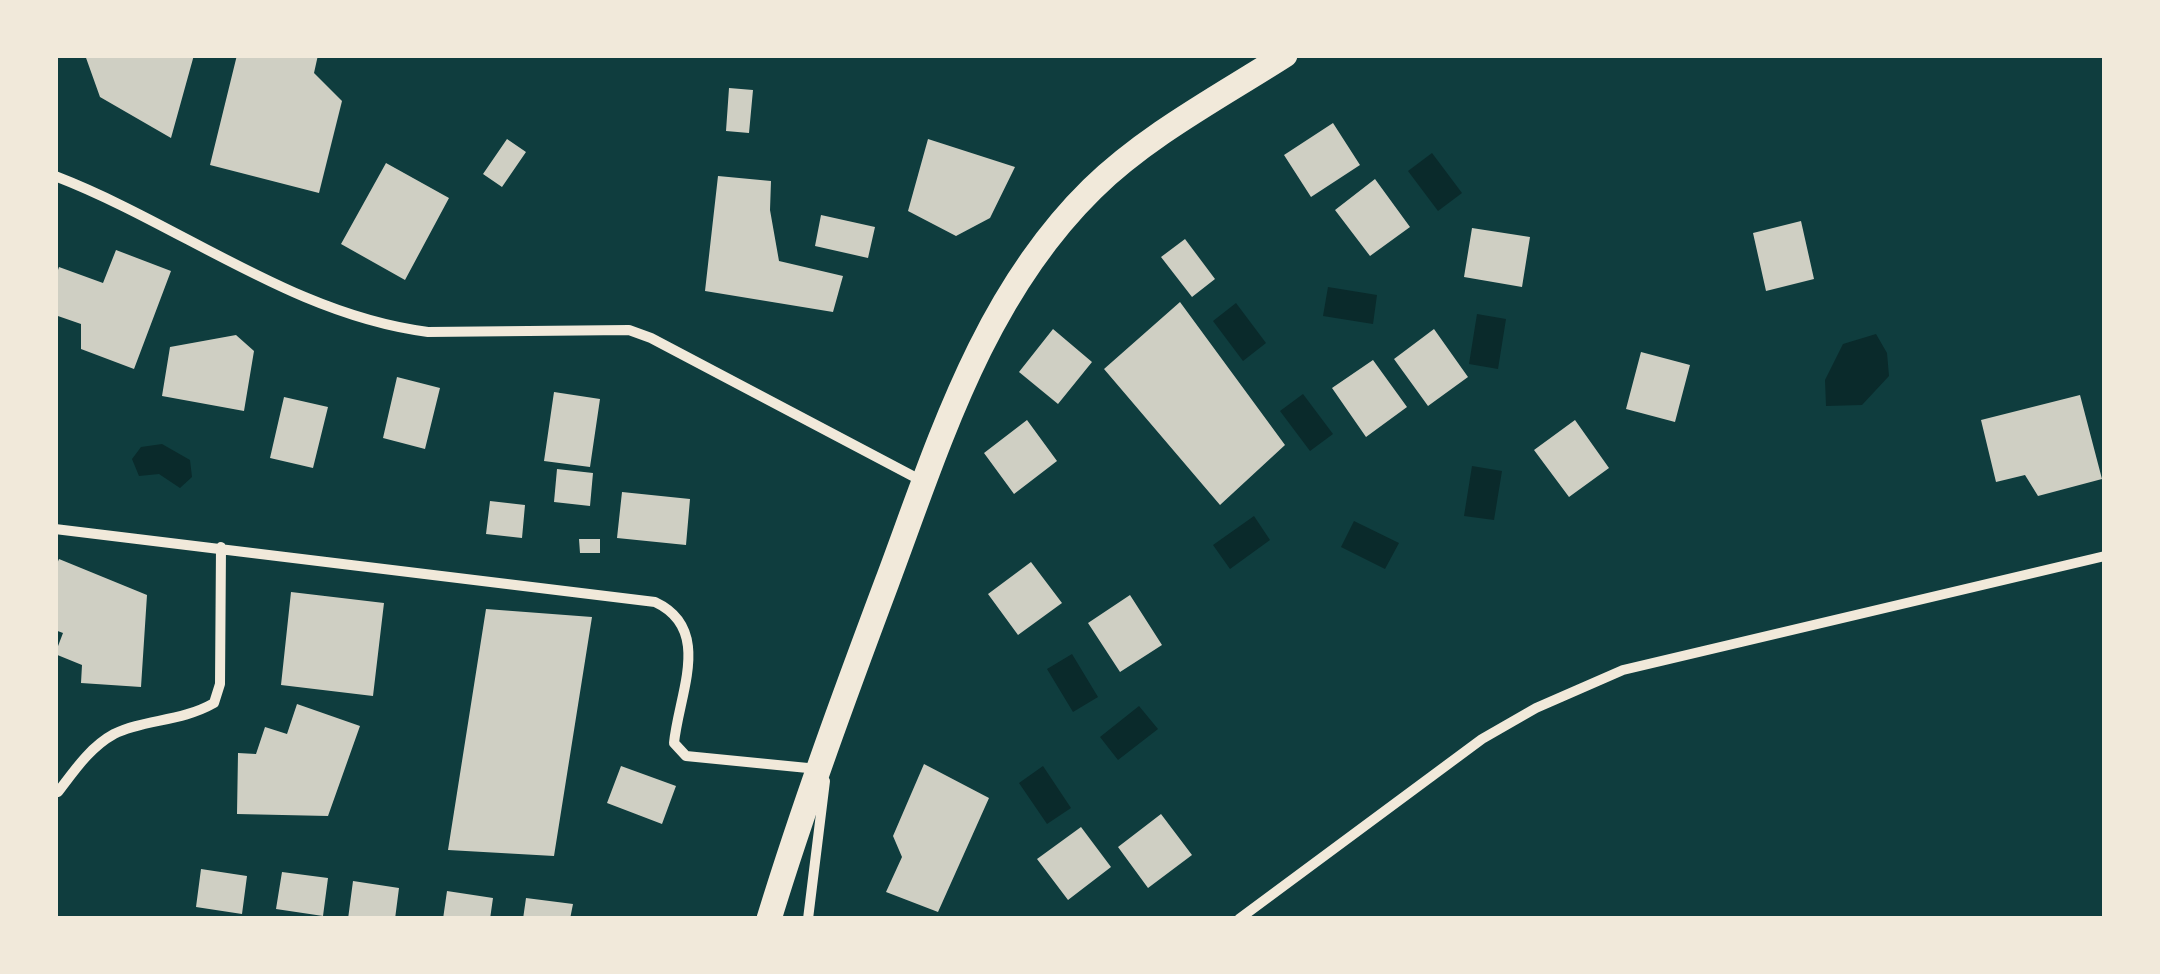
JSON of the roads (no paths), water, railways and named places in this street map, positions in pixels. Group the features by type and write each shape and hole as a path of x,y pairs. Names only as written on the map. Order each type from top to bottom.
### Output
{"main road":[{"path":"768,919 818,769 925,482 986,331 1016,280 1048,237 1094,188 1144,148 1286,55"}],"street":[{"path":"55,176 282,286 328,306 398,328 428,332 629,330 925,482"},
{"path":"55,529 655,602 672,610 686,628 690,650 674,743 686,756 818,769"},
{"path":"58,792 84,757 115,733 194,714 214,703 220,684 221,548"},
{"path":"1239,919 1482,739 1536,708 1623,670 2105,556"},
{"path":"808,919 832,732"}],"water":[{"path":"1432,153 1462,193 1438,211 1408,171"},
{"path":"1328,287 1377,295 1373,324 1323,316"},
{"path":"1236,303 1266,343 1243,361 1213,321"},
{"path":"1477,314 1506,319 1498,369 1469,364"},
{"path":"1876,334 1887,353 1889,376 1862,405 1826,406 1825,380 1843,344"},
{"path":"1303,394 1333,434 1310,451 1280,411"},
{"path":"162,444 190,460 192,477 180,488 159,474 139,476 132,459 141,447"},
{"path":"1472,466 1502,471 1494,520 1464,516"},
{"path":"1254,516 1270,540 1230,569 1213,545"},
{"path":"1354,521 1399,543 1385,569 1341,547"},
{"path":"1072,654 1098,697 1073,712 1047,669"},
{"path":"1139,706 1158,729 1118,760 1100,737"},
{"path":"1043,766 1071,808 1047,824 1019,783"}]}
